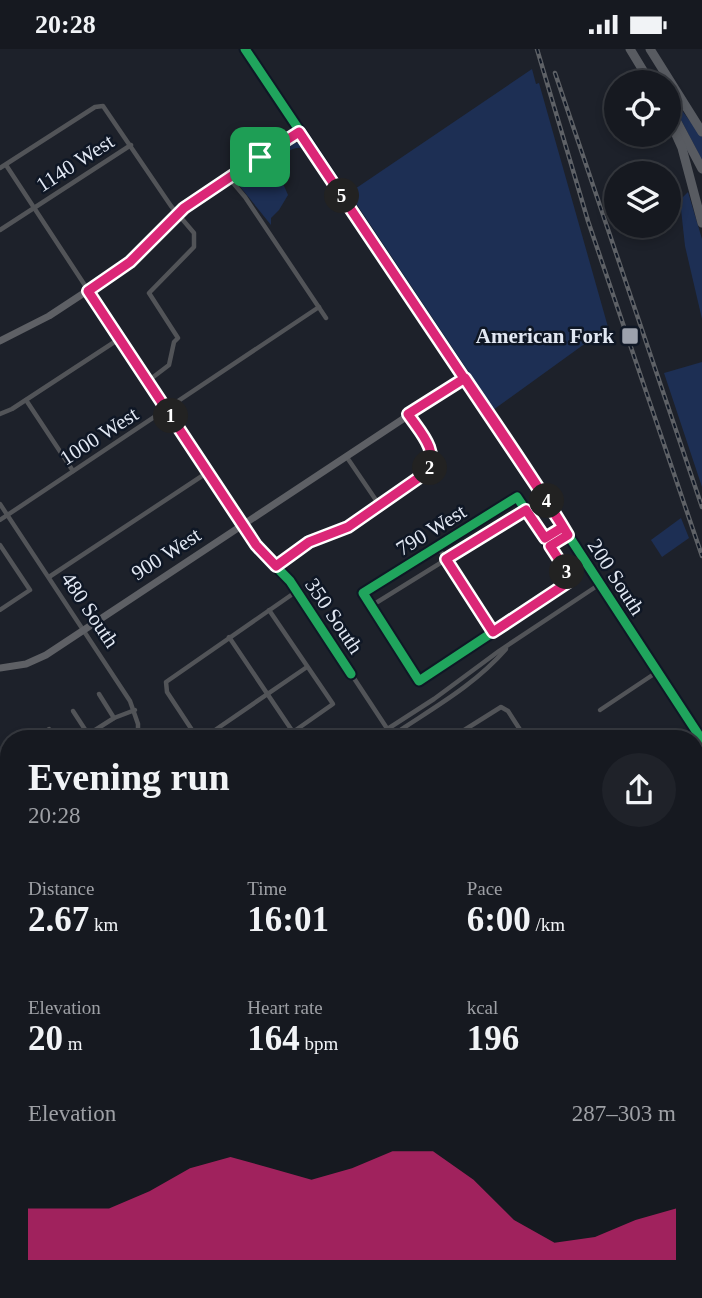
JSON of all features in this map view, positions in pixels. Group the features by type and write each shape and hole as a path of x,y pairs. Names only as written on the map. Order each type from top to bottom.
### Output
{"highway":[{"path":"630,49 643,70"},
{"path":"636,49 649,70"},
{"path":"650,49 702,132"},
{"path":"681,129 702,169"},
{"path":"681,146 702,223"}],"street":[{"name":"200 South","path":"245,49 695,730"},
{"path":"3,166 99,105 107,108 177,213 194,233 195,244 168,276 149,293 178,338 168,367 148,381"},
{"path":"0,341 34,325 130,262 177,213 299,132"},
{"name":"1140 West","path":"0,230 131,145"},
{"name":"350 South","path":"3,166 34,208 258,548 297,591 387,729"},
{"path":"228,177 245,197 326,318"},
{"name":"1000 West","path":"0,520 319,307"},
{"path":"0,414 120,339"},
{"name":"900 West","path":"0,668 20,666 39,659 465,378"},
{"path":"26,400 73,471"},
{"path":"276,566 309,542 344,530 424,475 431,466 431,450 408,414"},
{"path":"346,455 380,506"},
{"path":"49,577 208,472"},
{"name":"790 West","path":"517,497 526,510 371,606 363,593 517,497"},
{"name":"480 South","path":"0,504 135,710 138,730"},
{"path":"371,606 419,681 565,585 568,574 526,510"},
{"path":"545,538 563,527"},
{"path":"550,546 568,535"},
{"path":"0,545 30,590 0,610"},
{"path":"438,547 493,632"},
{"path":"387,729 600,585"},
{"path":"194,730 165,685 171,677 297,591"},
{"path":"269,610 333,704 294,730"},
{"path":"229,638 292,730"},
{"path":"402,730 462,690 485,671 510,644"},
{"path":"213,730 307,667"},
{"path":"600,710 657,672"},
{"path":"99,694 114,717"},
{"path":"464,730 501,707 508,711 520,730"},
{"path":"94,730 114,717 135,710"},
{"path":"73,711 85,730"}],"shaded area":[{"path":"532,69 536,84 539,83 608,327 493,410 461,369 346,195"},
{"path":"681,109 702,137 702,160 681,120"},
{"path":"292,143 298,143 304,149 292,149 274,163 288,195 271,218 271,225 238,184 237,177"},
{"path":"688,192 702,239 702,319 685,246 681,199"},
{"path":"702,362 702,487 664,373"},
{"path":"681,518 689,538 662,557 651,540"}],"railway":[{"path":"537,49 588,221 702,556"},
{"path":"555,73 702,507"}],"cycle path":[{"path":"245,49 493,420 695,730"},
{"path":"517,497 567,572 567,583 419,681 363,593 517,497"},
{"path":"258,548 290,581 351,674"}],"place":[{"name":"American Fork","path":"630,336"}],"route":[{"path":"260,157 184,208 130,262 88,291 256,545 276,566 309,542 348,527 427,472 432,462 431,450 408,414 465,378 543,496 563,527 568,535 550,546 567,572 567,583 493,632 446,559 526,510 545,538 563,527 548,503 493,420 299,132 260,157"}]}
